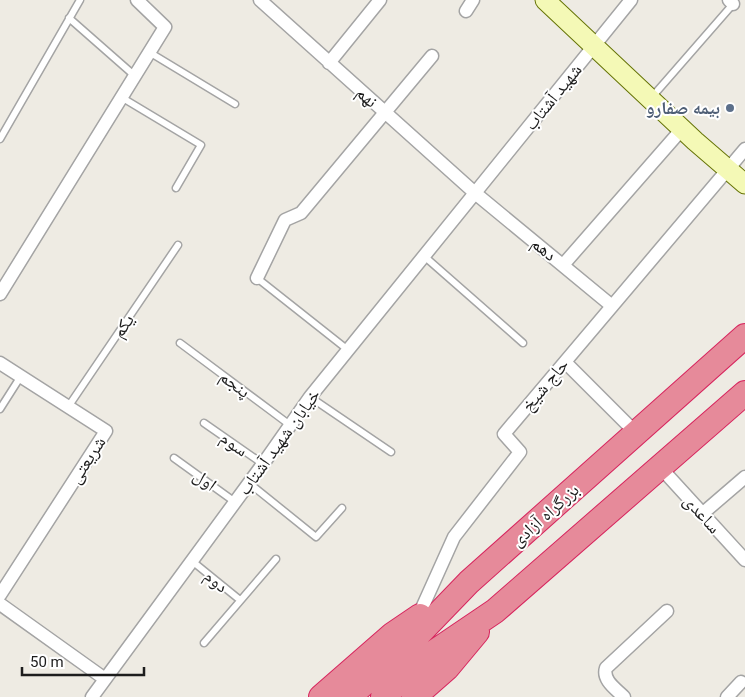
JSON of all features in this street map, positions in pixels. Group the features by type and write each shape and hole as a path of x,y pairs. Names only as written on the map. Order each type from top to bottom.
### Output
{"highway":[{"name":"بزرگراه آزادی","path":"349,697 415,638 469,582 745,336"},
{"path":"383,697 430,655 495,611 745,393"},
{"path":"321,697 392,635 469,582"},
{"path":"414,697 447,668 495,611"}],"main road":[{"path":"545,0 650,100 745,184"}],"street":[{"path":"0,294 165,27 137,0"},
{"name":"نهم","path":"259,0 475,193"},
{"path":"329,63 380,0"},
{"name":"شهید آشتاب","path":"475,193 632,0"},
{"path":"257,278 285,220 301,213 432,56"},
{"path":"563,265 682,129"},
{"name":"حاج شیخ","path":"418,617 454,537 520,452 504,434 745,149"},
{"name":"خیابان شهید آشتاب","path":"92,697 310,397 475,193"},
{"name":"دهم","path":"475,193 612,306"},
{"path":"565,362 636,433"},
{"name":"شریعتی","path":"0,363 106,431 0,595"},
{"name":"ساعدی","path":"660,467 744,558"},
{"path":"702,514 745,477"},
{"path":"0,604 105,679"},
{"path":"624,697 607,680 604,673 606,668 667,611"},
{"path":"727,697 741,682"}],"lane":[{"path":"0,139 80,0"},
{"path":"650,100 733,1"},
{"path":"69,18 135,76"},
{"path":"149,52 234,104"},
{"path":"121,98 201,145 176,188"},
{"name":"یکم","path":"68,406 178,245"},
{"path":"424,256 523,343"},
{"path":"257,278 348,350"},
{"name":"پنجم","path":"180,343 290,425"},
{"path":"0,409 21,376"},
{"path":"310,397 391,452"},
{"name":"سوم","path":"204,423 263,464"},
{"name":"اول","path":"174,458 235,502"},
{"path":"249,483 316,537 342,508"},
{"path":"204,643 276,559"},
{"name":"دوم","path":"192,561 240,600"}],"place":[{"name":"بیمه صفارو","path":"730,108"}]}
